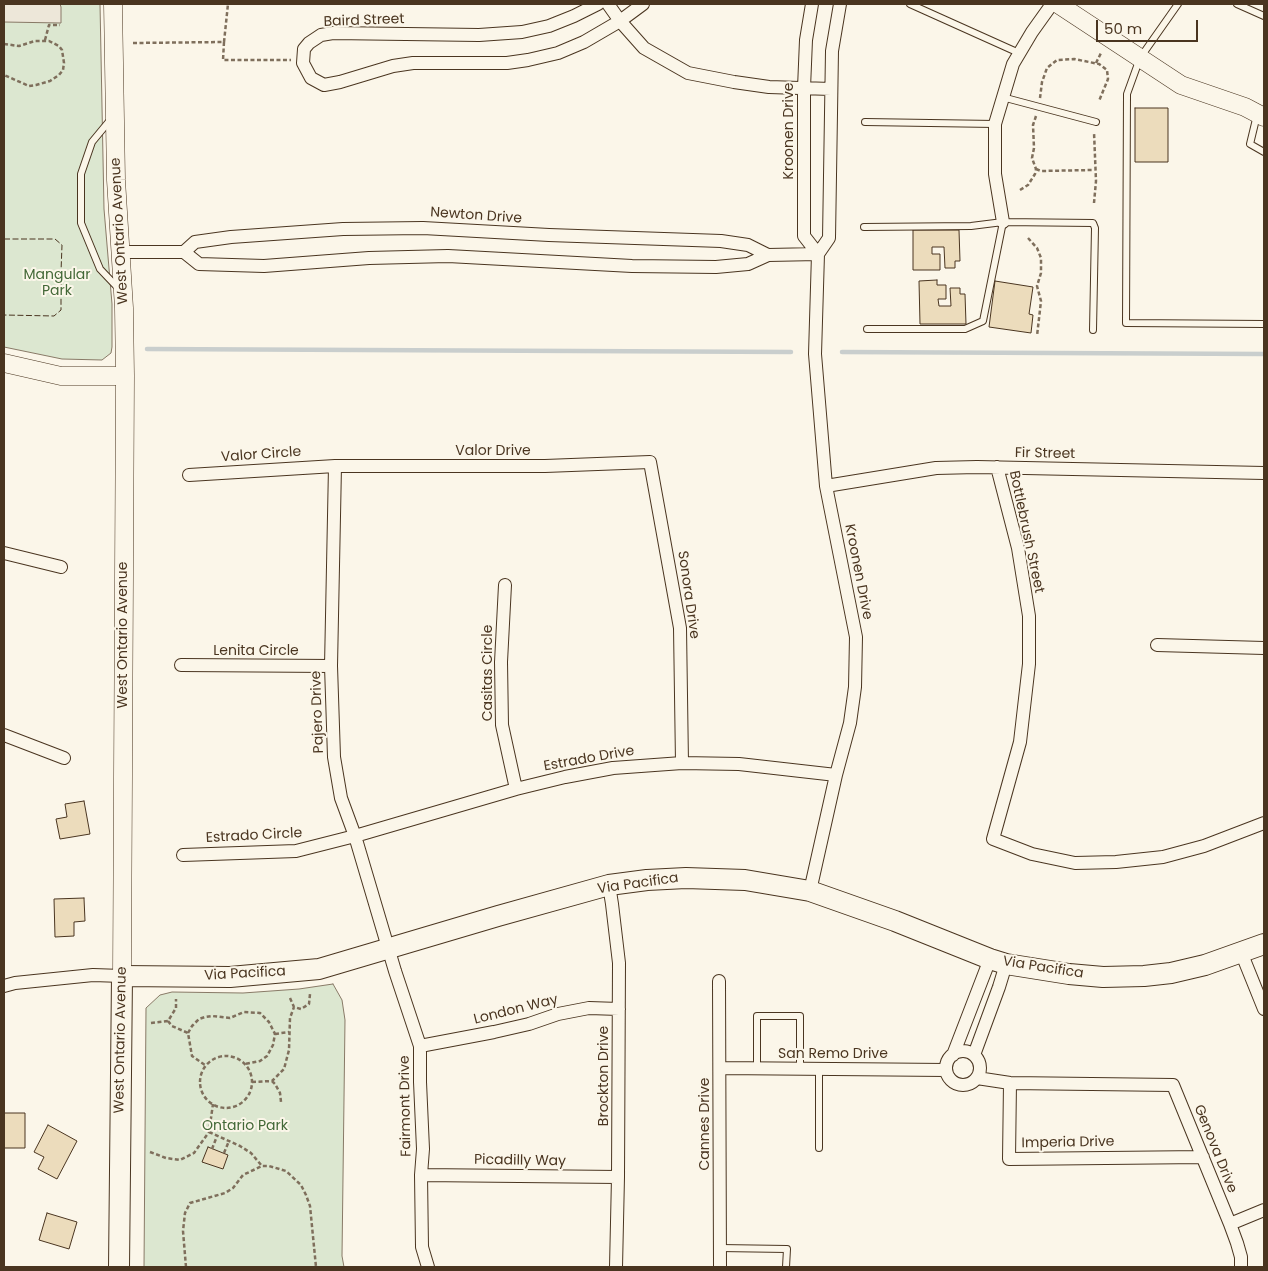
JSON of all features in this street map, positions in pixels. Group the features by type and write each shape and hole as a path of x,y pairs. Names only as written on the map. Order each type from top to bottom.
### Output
{"main road":[{"name":"West Ontario Avenue","path":"113,4 116,180 123,293 125,376 119,1267"},
{"path":"1058,4 1181,85 1261,115"},
{"path":"4,363 61,376 125,376"},
{"name":"Via Pacifica","path":"122,976 230,977 319,969 609,885 686,878 745,880 810,891 895,921 998,962 1069,974 1103,977 1172,973 1205,965 1264,944"}],"street":[{"name":"Baird Street","path":"598,4 549,26 522,32 479,35 321,35 304,49 302,63 311,78 324,85 386,68 413,63 514,62 558,53 584,42 620,21 643,4"},
{"path":"608,4 644,48 688,73 769,87 831,88"},
{"name":"Kroonen Drive","path":"812,4 806,40 804,88 804,236 818,254"},
{"name":"Kroonen Drive","path":"810,891 836,775 850,723 856,687 856,637 826,486 815,354 818,254 829,238 832,51 840,4"},
{"path":"1003,222 995,174 995,124 1013,64 1052,4"},
{"name":"Newton Drive","path":"184,252 195,242 231,237 343,229 424,228 549,236 721,241 748,246 768,255"},
{"name":"Newton Drive","path":"121,252 184,252 199,264 264,266 369,258 448,256 632,266 716,266 748,264 768,255 818,254"},
{"name":"Valor Drive","path":"335,466 545,466 650,462"},
{"name":"Sonora Drive","path":"650,462 680,628 682,763"},
{"name":"Valor Circle","path":"189,475 335,466"},
{"name":"Pajero Drive","path":"335,466 331,666 334,757 341,798 355,836 388,949"},
{"name":"Fir Street","path":"826,486 936,468 1264,473"},
{"name":"Bottlebrush Street","path":"997,468 1018,548 1029,616 1029,664 1020,742 993,839 1032,854 1075,863 1116,862 1171,855 1204,846 1264,823"},
{"path":"4,553 61,567"},
{"name":"Casitas Circle","path":"505,585 501,662 502,725 516,789"},
{"path":"1157,645 1264,648"},
{"name":"Lenita Circle","path":"181,665 331,666"},
{"path":"4,735 64,758"},
{"name":"Estrado Drive","path":"355,836 516,789 613,768 682,763 740,764 836,775"},
{"name":"Estrado Circle","path":"183,855 296,851 355,836"},
{"name":"Brockton Drive","path":"609,885 618,963 619,1008 616,1267"},
{"name":"Fairmont Drive","path":"388,949 420,1046 423,1149 421,1175 422,1247 428,1267"},
{"path":"1241,952 1264,1009"},
{"path":"953,1055 963,1051 974,1055 980,1066 978,1078 973,1082 962,1085 952,1080 946,1070 949,1059 953,1055 998,962"},
{"path":"974,1055 999,987 998,962"},
{"name":"Via Pacifica","path":"4,986 15,983 93,975 122,976"},
{"name":"Cannes Drive","path":"719,981 720,1267"},
{"name":"London Way","path":"420,1046 529,1024 566,1012 589,1008 619,1008"},
{"name":"San Remo Drive","path":"720,1068 946,1070"},
{"path":"978,1078 1010,1083"},
{"name":"Genova Drive","path":"1010,1083 1173,1085 1230,1224 1239,1250 1240,1267"},
{"name":"Imperia Drive","path":"1010,1083 1008,1159 1203,1157"},
{"name":"Picadilly Way","path":"421,1175 618,1177"},
{"path":"1230,1224 1264,1210"}],"lane":[{"path":"910,4 1020,53"},
{"path":"1178,4 1140,58 1127,94 1126,323 1264,324"},
{"path":"1237,4 1264,16"},
{"path":"1002,97 1096,122"},
{"path":"115,114 92,142 81,174 81,223 100,268 123,293"},
{"path":"1261,115 1250,144 1264,152"},
{"path":"865,122 995,124"},
{"path":"867,329 966,329 983,321 1003,222"},
{"path":"864,227 971,226 1003,222 1093,223 1095,228 1093,330"},
{"path":"757,1068 757,1016 800,1016 800,1069"},
{"path":"819,1148 820,1069"},
{"path":"720,1248 787,1249 786,1267"}],"path":[{"path":"228,4 224,60 294,60"},
{"path":"45,40 49,25 60,25"},
{"path":"4,44 19,46 45,40 54,43 62,50 64,62 63,70 59,75 50,81 33,86 4,75"},
{"path":"133,43 224,42"},
{"path":"1095,63 1101,53"},
{"path":"1040,99 1042,82 1047,68 1057,60 1074,59 1095,63 1104,67 1109,74 1099,100"},
{"path":"1020,190 1028,185 1035,174 1036,169 1032,158 1034,148 1033,126 1036,116"},
{"path":"1094,132 1096,181 1094,203"},
{"path":"1036,169 1041,171 1095,170"},
{"path":"1028,238 1037,248 1041,258 1040,279 1037,286 1041,301 1037,336"},
{"path":"294,1007 301,1009 307,1007 311,1001 310,994"},
{"path":"252,1082 272,1081 284,1069 288,1050 290,1018 294,1007 290,998"},
{"path":"168,1021 176,1008 176,999"},
{"path":"206,1065 192,1056 188,1033 199,1019 212,1016 230,1018 244,1012 260,1012 269,1022 275,1034 273,1046 267,1056 260,1061 245,1064"},
{"path":"151,1023 168,1021"},
{"path":"168,1021 172,1026 188,1033"},
{"path":"275,1034 289,1032"},
{"path":"221,1056 230,1056 245,1064 252,1082 250,1091 245,1099 230,1108 212,1104 201,1091 201,1073 206,1065 212,1059 221,1056"},
{"path":"272,1081 280,1093 281,1102"},
{"path":"150,1152 173,1160 188,1158 194,1153 209,1132 212,1104"},
{"path":"209,1132 251,1153 262,1166"},
{"path":"212,1149 217,1136"},
{"path":"224,1153 229,1141"},
{"path":"186,1267 183,1231 185,1213 190,1203 225,1193 233,1188 243,1175 262,1166 286,1171 301,1185 310,1206 316,1267"}],"green space":[{"name":"Mangular Park","path":"4,4 100,4 104,209 112,304 111,353 102,360 62,359 4,347"},
{"name":"Ontario Park","path":"333,984 342,1000 345,1020 342,1256 344,1267 144,1267 146,1008 160,995 172,992 243,993 299,989"}],"shaded area":[{"path":"4,4 60,4 61,23 4,22"}],"building":[{"path":"1135,108 1168,108 1168,162 1135,162"},
{"path":"913,230 959,230 960,261 955,261 955,268 945,268 944,247 932,247 932,254 940,254 940,270 913,270"},
{"path":"937,280 937,285 946,285 946,299 938,299 939,306 951,306 950,288 960,288 960,294 965,294 966,324 920,324 919,281"},
{"path":"995,281 1033,287 1029,314 1033,315 1031,333 989,327"},
{"path":"84,801 90,834 60,839 56,819 67,817 65,804"},
{"path":"84,898 85,921 74,922 74,936 55,937 54,899"},
{"path":"4,1113 25,1113 25,1148 4,1148"},
{"path":"48,1125 77,1141 57,1179 38,1169 44,1157 34,1152"},
{"path":"208,1147 228,1155 223,1169 202,1162"},
{"path":"47,1213 77,1222 69,1249 39,1240"}],"waterway":[{"path":"147,349 791,352"},
{"path":"842,352 1264,354"}],"fence":[{"path":"4,239 55,239 62,245 61,272 55,278 61,284 61,310 54,316 4,315"},
{"path":"25,277 55,278"}]}
